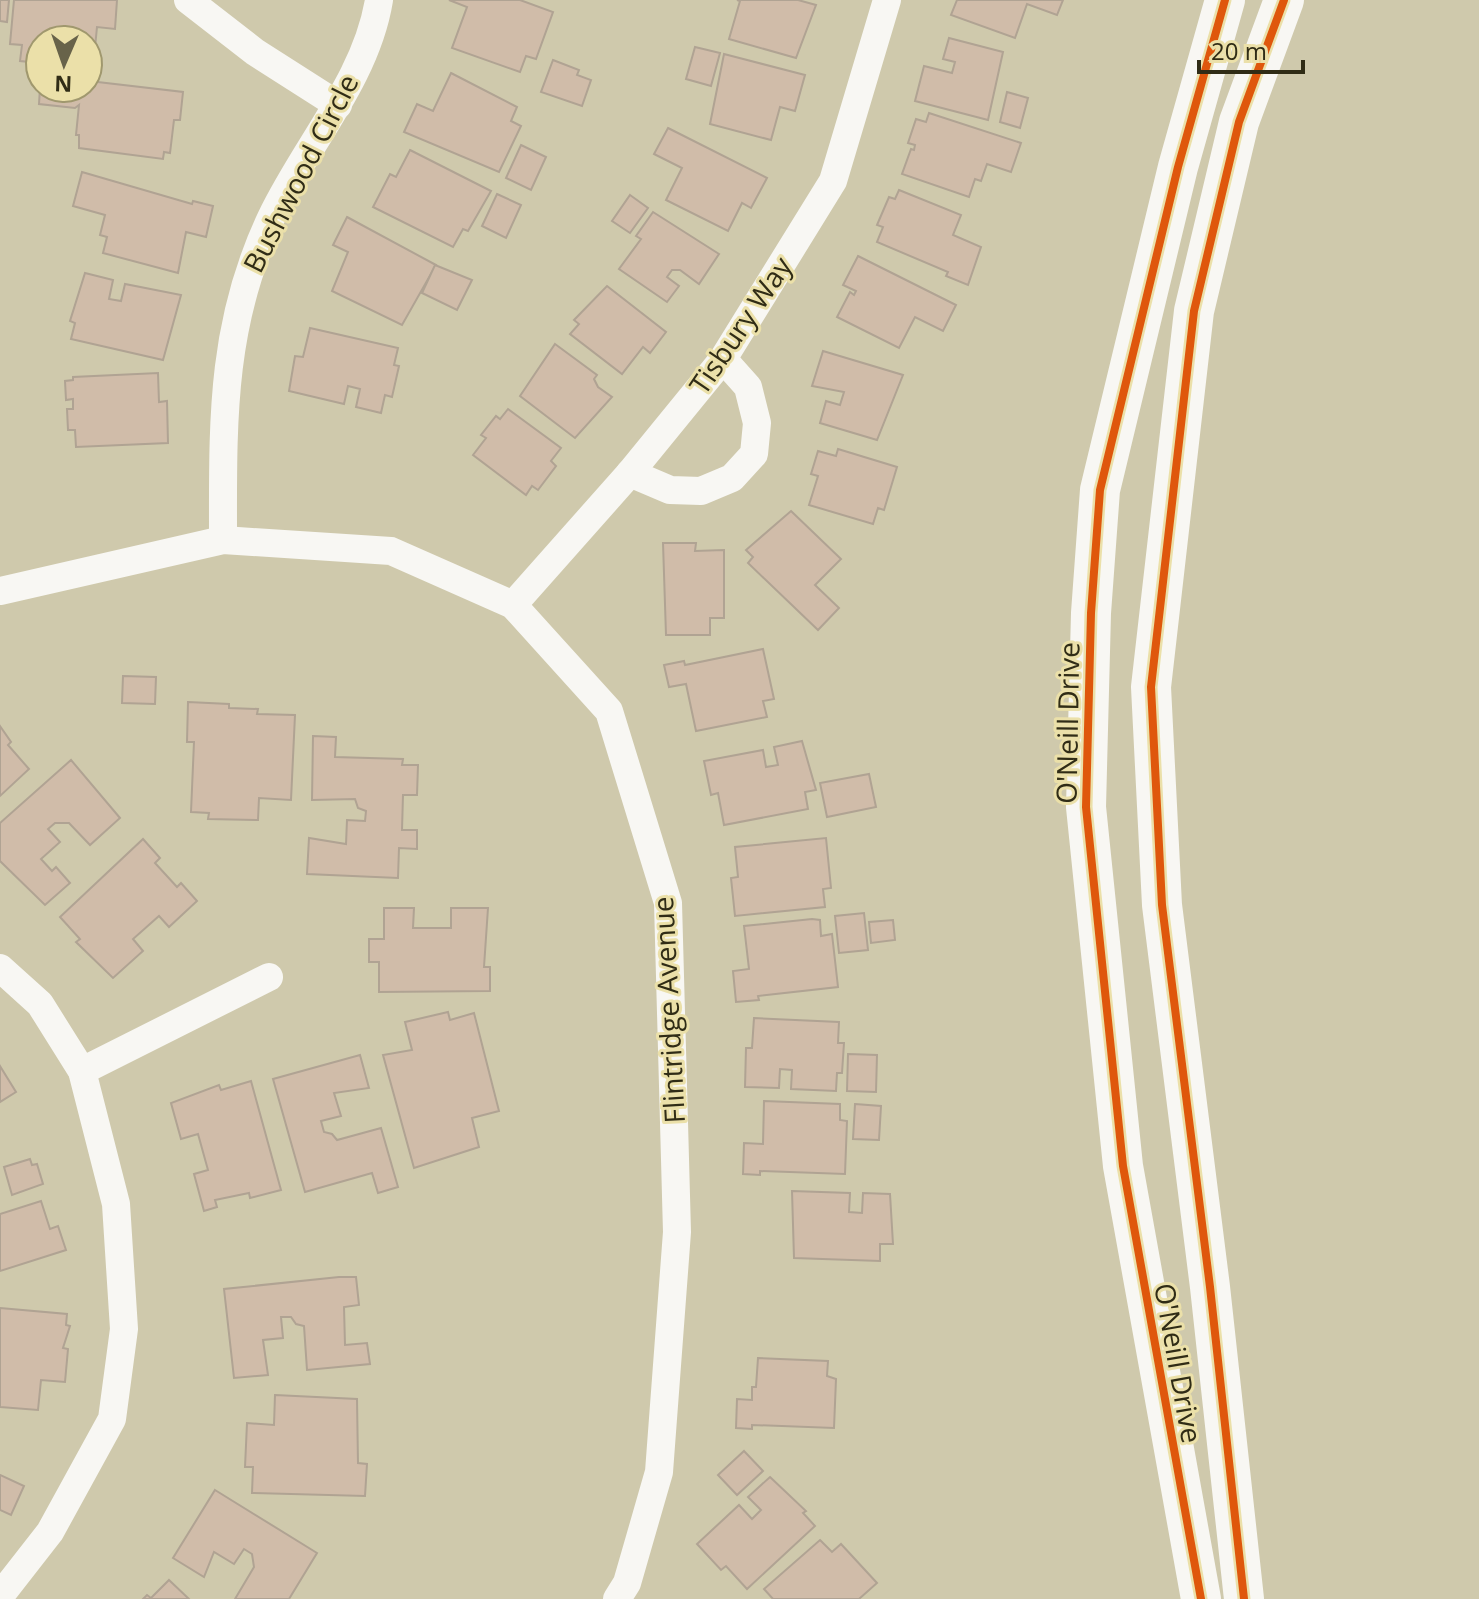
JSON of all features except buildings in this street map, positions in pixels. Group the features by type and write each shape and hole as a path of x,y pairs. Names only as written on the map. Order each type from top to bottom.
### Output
{"main road":[{"name":"O'Neill Drive","path":"1201,1599 1123,1166 1086,807 1091,613 1100,490 1178,167 1225,0"},
{"name":"O'Neill Drive","path":"1244,1599 1210,1287 1162,905 1151,687 1194,311 1239,122 1284,0"}],"street":[{"path":"188,0 255,52 338,105"},
{"name":"Bushwood Circle","path":"223,540 223,428 230,349 241,290 272,216 338,105 376,17 379,0"},
{"name":"Tisbury Way","path":"513,605 630,473 723,359 833,181 887,0"},
{"path":"630,473 670,490 701,491 732,478 754,454 757,423 748,387 723,359"},
{"name":"Flintridge Avenue","path":"0,591 223,540 391,551 513,605 609,711 668,903 677,1232 659,1472 627,1583 617,1599"},
{"path":"0,968 40,1004 82,1071 116,1204 124,1329 112,1419 50,1532 0,1596"},
{"path":"82,1071 269,977"}],"cycle path":[{"path":"1201,1599 1123,1166 1086,807 1091,613 1100,490 1178,167 1225,0"},
{"path":"1244,1599 1210,1287 1162,905 1151,687 1194,311 1239,122 1284,0"}]}
